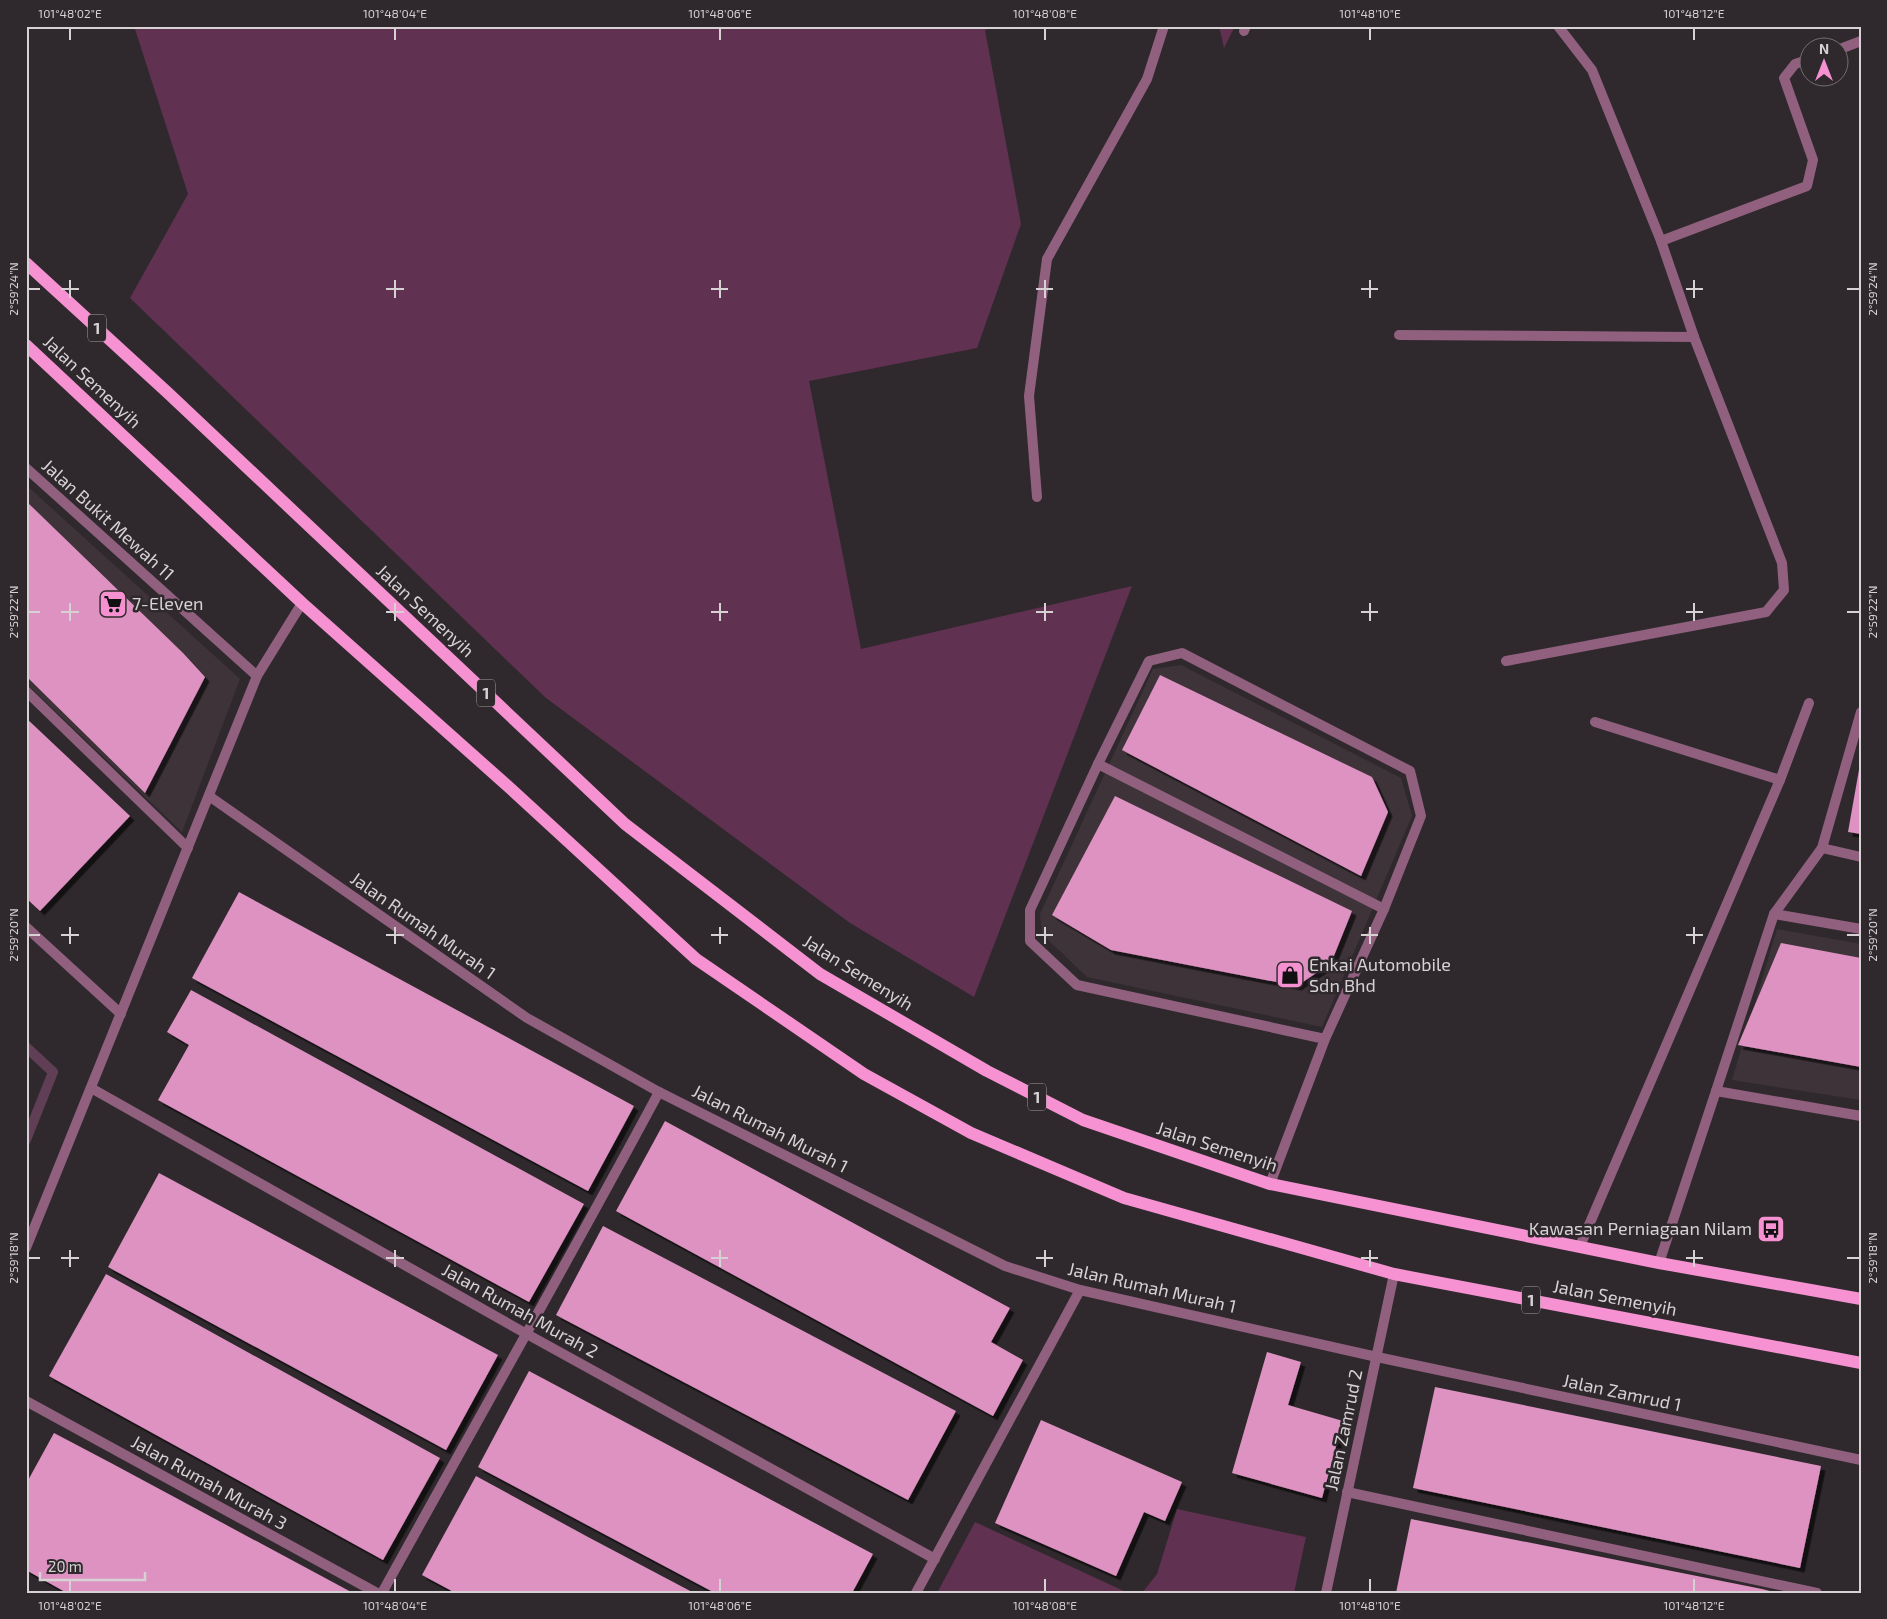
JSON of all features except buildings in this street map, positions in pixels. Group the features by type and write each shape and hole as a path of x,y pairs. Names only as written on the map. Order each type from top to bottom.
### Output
{"main road":[{"name":"Jalan Semenyih","path":"26,262 176,400 625,824 820,974 986,1071 1083,1120 1270,1184 1659,1263 1861,1299"},
{"name":"Jalan Semenyih","path":"26,344 302,603 511,789 696,959 864,1074 971,1133 1124,1198 1394,1274 1861,1363"}],"street":[{"path":"1037,497 1029,396 1047,259 1147,79 1164,26"},
{"path":"1506,661 1766,612 1784,590 1782,563 1694,337 1661,241 1592,70 1558,26"},
{"path":"1661,241 1807,186 1813,160 1784,78 1795,64 1800,62"},
{"path":"1400,336 1694,337"},
{"name":"Jalan Bukit Mewah 11","path":"26,468 257,676"},
{"path":"26,1248 257,676 302,603"},
{"path":"1270,1184 1325,1039 1384,909 1421,816 1410,771 1182,653 1148,661 1030,910 1030,941 1077,985 1325,1039"},
{"path":"26,691 188,848"},
{"path":"1580,1246 1780,780 1809,703"},
{"path":"1659,1263 1774,914 1822,848 1861,712"},
{"path":"1595,722 1780,780"},
{"path":"1098,764 1384,909"},
{"name":"Jalan Rumah Murah 1","path":"209,796 527,1018 659,1092 1005,1266 1080,1290 1377,1357"},
{"path":"1822,848 1861,857"},
{"path":"1774,914 1861,929"},
{"path":"26,927 121,1014"},
{"name":"Jalan Rumah Murah 2","path":"91,1088 525,1333 935,1560"},
{"path":"1716,1090 1861,1116"},
{"path":"382,1593 525,1333 598,1206 659,1092"},
{"name":"Jalan Zamrud 2","path":"1326,1593 1394,1274"},
{"path":"916,1593 1080,1290"},
{"name":"Jalan Zamrud 1","path":"1377,1357 1861,1460"},
{"name":"Jalan Rumah Murah 3","path":"26,1401 377,1593"},
{"path":"1347,1492 1817,1593"}],"shaded area":[{"path":"134,26 998,26 985,30 1021,224 977,348 809,381 861,649 1132,586 974,997 850,923 546,698 130,298 188,194"},
{"path":"1219,26 1235,26 1224,48"},
{"path":"26,485 240,679 182,832 26,683"},
{"path":"1181,665 1401,778 1412,816 1322,1027 1087,977 1042,934 1040,914 1153,669"},
{"path":"1777,929 1861,944 1861,1100 1732,1080"},
{"path":"1177,1509 1306,1537 1294,1593 1142,1593 1157,1574"},
{"path":"975,1522 1128,1593 937,1593"}],"waterway":[{"path":"26,1047 53,1072 26,1140"}],"place":[{"name":"7-Eleven","path":"113,604"},
{"name":"Enkai Automobile Sdn Bhd","path":"1290,975"},
{"name":"Kawasan Perniagaan Nilam","path":"1771,1229"}]}
